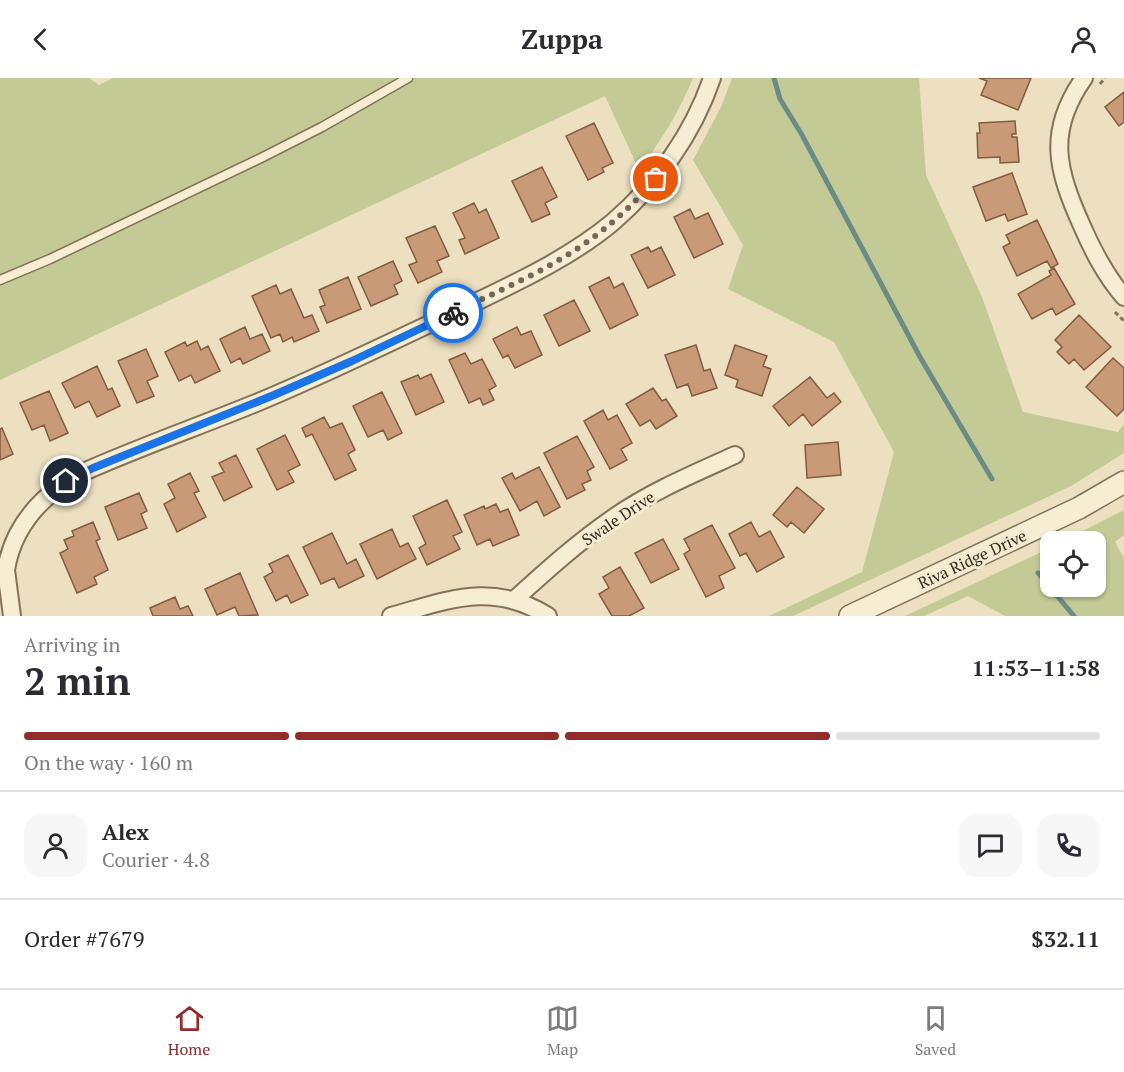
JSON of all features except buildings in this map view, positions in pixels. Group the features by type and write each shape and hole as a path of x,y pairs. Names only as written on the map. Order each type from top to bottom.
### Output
{"street":[{"path":"12,616 3,570 13,542 32,510 66,481 352,361 514,283 584,244 629,207 660,174 695,117 712,78"},
{"path":"1090,83 1073,94 1065,114 1059,138 1060,165 1073,207 1096,257 1124,297"},
{"name":"Swale Drive","path":"514,600 576,546 613,518 669,485 735,454"},
{"name":"Riva Ridge Drive","path":"850,616 1079,508 1124,482"},
{"path":"391,616 450,600 477,596 514,600 548,616"}],"lane":[{"path":"0,280 42,263 322,127 408,78"}],"path":[{"path":"1090,83 1105,78"}],"green space":[{"path":"0,78 89,78 99,85 113,78 693,78 669,126 639,170 605,96 0,380"},
{"path":"732,78 919,78 926,175 982,297 1023,412 1118,432 1124,424 1124,453 1071,486 793,616 769,616 862,572 894,452 834,342 728,289 743,245 693,160 721,107"},
{"path":"1124,510 1124,535 1115,542 1124,558 1124,616 1005,616 968,596 924,616 905,616 1040,553 1040,597 1106,597 1106,531 1083,531"}],"waterway":[{"path":"774,78 780,99 802,135 920,357 992,479"},
{"path":"1038,573 1074,616"}],"way so far":[{"path":"453,313 537,271 584,244 613,222 656,179"}],"route":[{"path":"66,481 290,388 453,313"}]}
